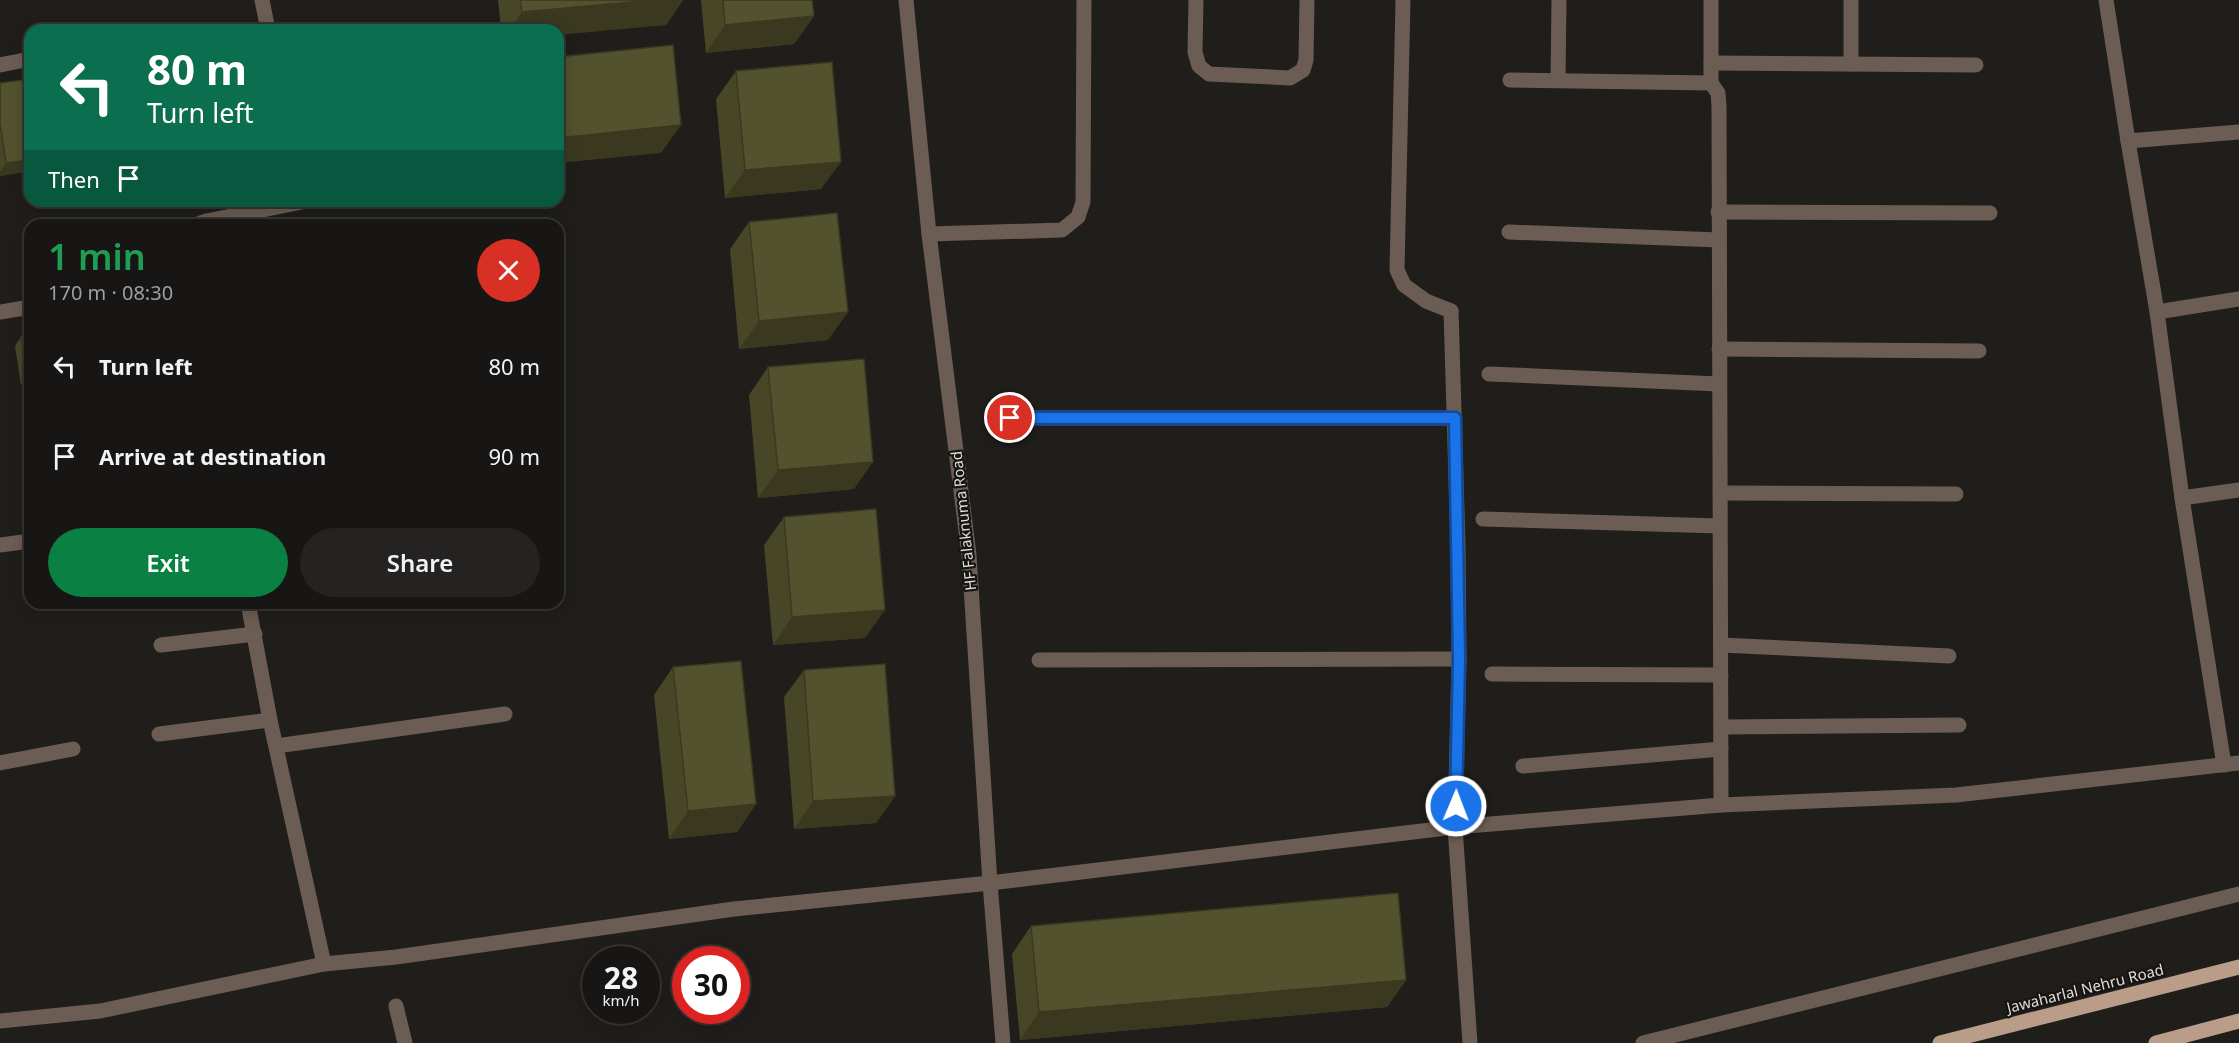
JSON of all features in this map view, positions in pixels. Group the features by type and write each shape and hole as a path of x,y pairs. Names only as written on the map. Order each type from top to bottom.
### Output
{"main road":[{"name":"Jawaharlal Nehru Road","path":"1940,1043 2239,967"},
{"path":"2156,1043 2239,1021"}],"street":[{"path":"262,0 267,24"},
{"name":"HF Falaknuma Road","path":"906,0 929,234 969,555 990,883 1003,1043"},
{"path":"929,234 1062,230 1078,217 1083,202 1084,0"},
{"path":"1196,0 1195,52 1199,66 1209,74 1290,78 1303,70 1306,60 1307,0"},
{"path":"1403,0 1397,270 1404,285 1426,301 1451,311 1459,659 1455,827 1470,1043"},
{"path":"1558,80 1559,0"},
{"path":"1711,0 1711,83 1718,93 1719,106 1722,805"},
{"path":"1851,0 1851,64"},
{"path":"0,1021 100,1011 324,964 396,957 734,909 990,883 1455,827 1722,805 1956,795 2231,764 2182,498 2157,312 2106,0"},
{"path":"0,65 24,60"},
{"path":"1711,63 1976,65"},
{"path":"1510,80 1711,83"},
{"path":"2128,141 2239,132"},
{"path":"222,219 278,207"},
{"path":"1719,212 1990,213"},
{"path":"1509,232 1719,240"},
{"path":"2157,312 2239,299"},
{"path":"0,312 24,308"},
{"path":"1719,349 1978,351"},
{"path":"1489,374 1719,384"},
{"path":"1010,418 1455,418"},
{"path":"2182,498 2239,490"},
{"path":"1720,493 1956,494"},
{"path":"1483,519 1720,526"},
{"path":"0,545 24,542"},
{"path":"249,609 270,720 324,964"},
{"path":"161,645 255,634"},
{"path":"1721,645 1949,656"},
{"path":"1039,660 1459,659"},
{"path":"1492,674 1721,675"},
{"path":"276,746 506,714"},
{"path":"159,734 270,720"},
{"path":"1721,727 1959,725"},
{"path":"0,763 73,749"},
{"path":"1523,766 1721,749"},
{"path":"1643,1043 2239,894"},
{"path":"396,1006 405,1043"}],"building":[{"path":"520,0 653,0 522,12"},
{"path":"723,0 812,0 814,16 725,25"},
{"path":"673,45 681,125 564,137 564,56"},
{"path":"832,62 841,162 745,170 736,71"},
{"path":"24,80 24,161 6,163 0,123 0,83"},
{"path":"837,213 848,312 759,321 749,222"},
{"path":"21,337 24,337 24,356"},
{"path":"864,359 873,462 778,470 768,367"},
{"path":"876,509 885,610 792,617 784,517"},
{"path":"741,661 756,804 688,811 673,667"},
{"path":"885,664 895,796 813,801 804,670"},
{"path":"1398,893 1406,980 1039,1012 1031,926"}],"route":[{"path":"1010,418 1455,418 1459,659 1456,806"}]}
